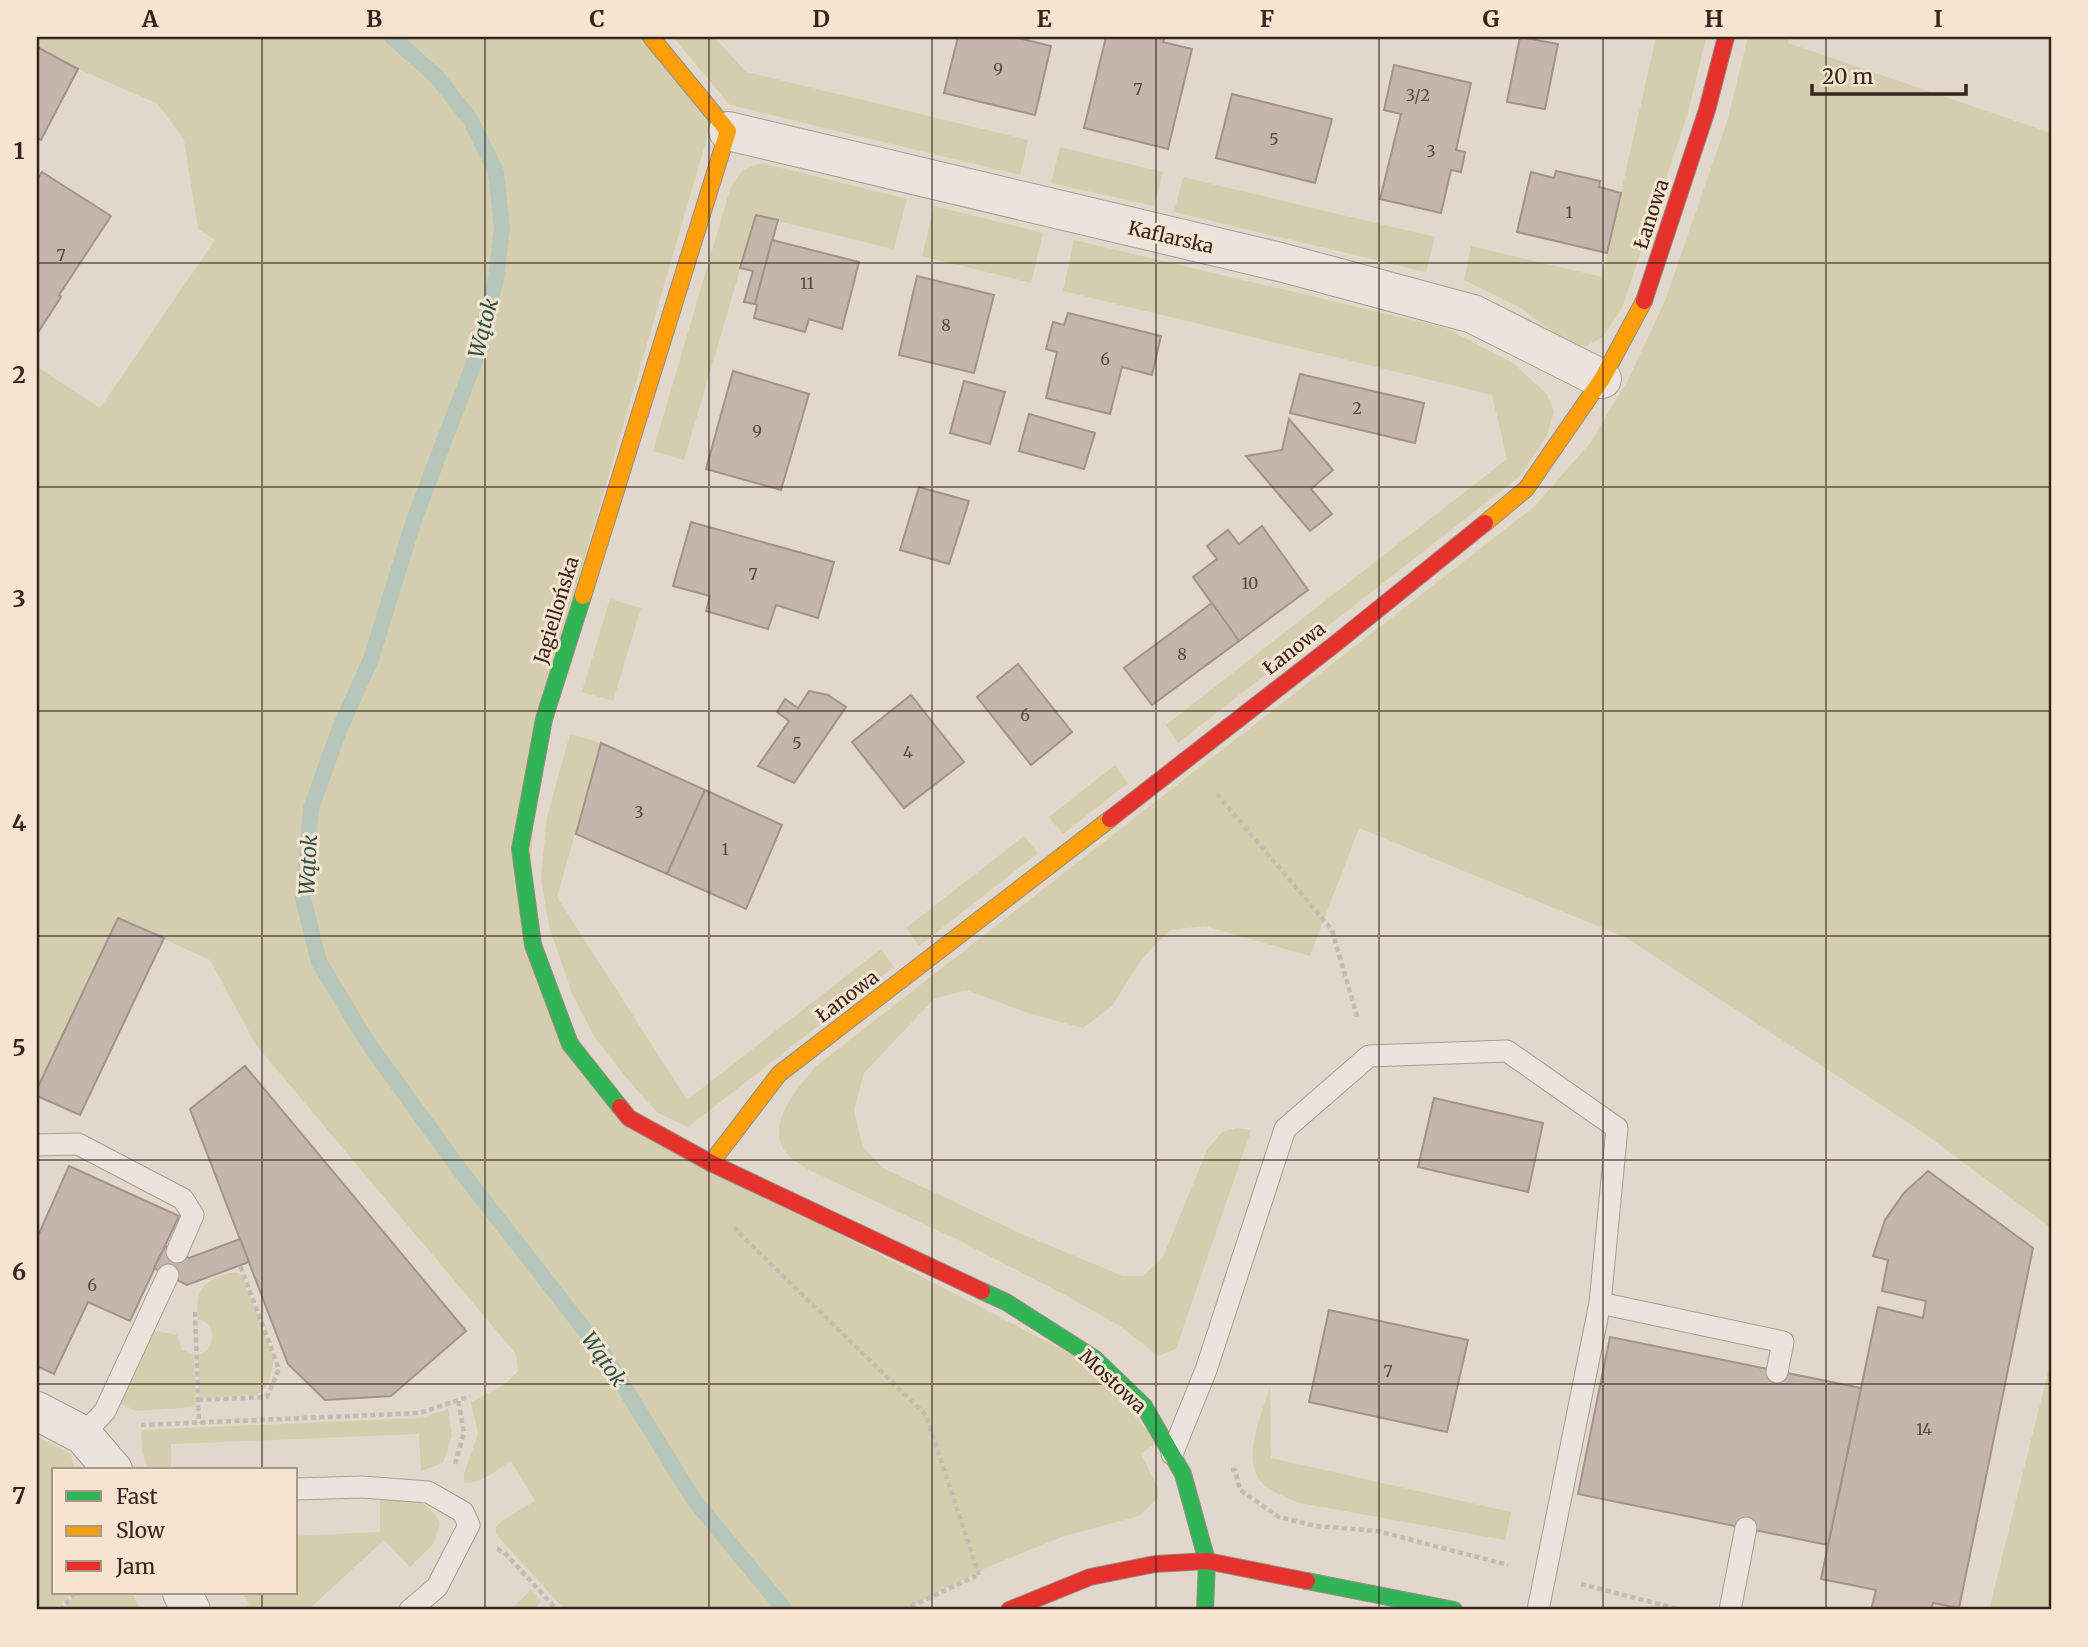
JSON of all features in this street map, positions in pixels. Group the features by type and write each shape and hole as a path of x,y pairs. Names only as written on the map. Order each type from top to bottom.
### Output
{"street":[{"path":"651,37 728,131"},
{"name":"Łanowa","path":"711,1163 779,1074 1335,644 1526,489 1602,379 1645,299 1707,110 1726,37"},
{"name":"Kaflarska","path":"728,131 1280,262 1473,314 1602,379"},
{"name":"Jagiellońska","path":"711,1163 629,1118 570,1044 533,945 520,849 544,719 728,131"},
{"name":"Mostowa","path":"711,1163 1006,1302 1094,1358 1144,1406 1182,1474 1207,1561 1205,1610"},
{"path":"37,1411 94,1423 112,1468"},
{"path":"1009,1610 1090,1577 1155,1564 1207,1561 1454,1610"},
{"path":"183,1594 191,1610"}],"lane":[{"path":"1172,1454 1206,1370 1285,1129 1368,1056 1507,1051 1617,1128 1600,1303 1538,1610"},
{"path":"37,1145 78,1144 183,1199 192,1215 177,1252"},
{"path":"94,1423 168,1275"},
{"path":"1600,1303 1783,1342 1777,1372"},
{"path":"298,1489 362,1487 428,1492 463,1512 469,1525 437,1587 410,1610"},
{"path":"1730,1610 1746,1528"}],"path":[{"path":"1188,758 1332,930 1368,1056"},
{"path":"711,1163 737,1231 926,1415 979,1575"},
{"path":"198,1400 267,1397 279,1369 240,1265"},
{"path":"195,1310 200,1423"},
{"path":"94,1423 137,1425 420,1413 470,1396"},
{"path":"439,1498 455,1463 464,1432 458,1400"},
{"path":"504,1552 557,1610"},
{"path":"60,1610 74,1594"}],"shaded area":[{"path":"37,37 385,37 433,79 466,122 491,173 499,228 493,278 472,358 410,519 368,655 336,727 308,807 300,897 315,963 364,1046 458,1174 602,1359 689,1501 781,1610 565,1610 496,1534 496,1527 503,1520 535,1501 511,1461 476,1482 464,1482 464,1474 478,1434 471,1402 504,1385 518,1371 516,1354 256,1045 210,960 118,918 37,1089 37,367 100,408 215,240 198,229 184,140 158,104 78,69 37,47"},
{"path":"397,37 645,37 711,124 538,718 527,949 626,1123 1090,1364 1157,1442 1141,1454 1158,1488 1158,1498 1139,1516 1064,1536 988,1567 903,1610 789,1610 697,1499 608,1353 463,1168 370,1041 323,962 307,897 315,809 342,730 373,660 418,521 478,362 500,279 506,229 499,171 473,118 440,75"},
{"path":"673,37 714,37 746,72 1028,140 1020,175 730,105"},
{"path":"1656,37 1706,37 1688,113 1622,308 1603,337 1586,346 1570,345 1521,308 1464,280 1471,246 1602,277"},
{"path":"1748,37 1789,37 1788,43 2051,133 2051,1228 1925,1134 1627,938 1359,828 1310,956 1205,926 1170,930 1142,959 1112,1006 1083,1028 1031,1014 966,990 934,999 864,1073 854,1110 863,1147 883,1168 1024,1235 1123,1276 1143,1276 1163,1257 1207,1150 1222,1132 1237,1128 1251,1130 1176,1349 1158,1356 1120,1326 1065,1295 958,1240 809,1170 787,1154 779,1132 781,1120 792,1097 815,1067 1535,506 1590,443 1628,380 1665,301 1727,122"},
{"path":"1060,147 1163,172 1154,206 1051,183"},
{"path":"761,163 907,199 894,249 756,216 684,460 653,451 731,186 743,170"},
{"path":"1183,177 1435,237 1426,272 1174,212"},
{"path":"934,206 1043,233 1031,283 922,256"},
{"path":"1074,240 1446,328 1513,363 1547,394 1554,412 1547,435 1520,476 1178,743 1166,725 1507,459 1492,395 1063,291"},
{"path":"610,599 641,608 613,701 582,692"},
{"path":"570,734 601,743 557,897 687,1100 881,949 894,967 688,1127 658,1113 595,1038 572,993 549,927 541,878 547,817"},
{"path":"1115,765 1128,783 1063,834 1049,817"},
{"path":"1024,836 1038,853 919,946 906,928"},
{"path":"229,1273 242,1276 274,1358 269,1383 257,1395 200,1398 198,1355 209,1347 212,1335 210,1326 198,1320 199,1295 205,1284"},
{"path":"157,1331 177,1335 182,1350 194,1355 196,1407 136,1411 118,1402 150,1334"},
{"path":"2051,1360 2051,1610 1989,1610"},
{"path":"1270,1386 1271,1458 1511,1512 1505,1540 1300,1503 1269,1489 1255,1472 1253,1447"},
{"path":"448,1409 452,1436 443,1463 421,1471 419,1434 171,1444 171,1468 148,1468 142,1452 141,1430 421,1418"},
{"path":"37,1437 71,1454 74,1468 52,1468 52,1594 71,1594 55,1610 37,1610"},
{"path":"380,1496 422,1503 435,1514 440,1523 434,1543 410,1567 384,1540 308,1610 238,1610 249,1605 244,1594 298,1594 298,1536 380,1532"},
{"path":"531,1590 541,1602 532,1610 510,1610"},
{"path":"76,1594 133,1594 141,1610 63,1610"}],"building":[{"path":"958,37 1014,37 1051,46 1035,115 944,93"},
{"path":"1106,37 1165,37 1163,42 1192,49 1168,149 1084,128"},
{"path":"1520,37 1558,44 1545,109 1507,102"},
{"path":"37,47 78,69 41,140 37,138"},
{"path":"1394,65 1471,83 1456,150 1465,152 1461,172 1451,170 1441,213 1380,199 1401,114 1384,110"},
{"path":"1232,94 1332,119 1315,183 1216,158"},
{"path":"1556,171 1600,181 1599,187 1621,193 1607,253 1517,232 1531,172 1554,178"},
{"path":"42,172 111,216 37,334 37,180"},
{"path":"756,215 778,220 755,304 744,302 753,271 740,268"},
{"path":"772,240 859,262 842,329 809,319 805,332 754,318 755,304"},
{"path":"917,276 994,295 974,373 899,355"},
{"path":"1068,313 1161,336 1152,375 1122,367 1110,414 1046,398 1057,352 1046,349 1053,322 1064,325"},
{"path":"733,371 809,394 781,490 706,469"},
{"path":"1300,374 1424,403 1415,443 1290,413"},
{"path":"964,381 1005,392 990,444 950,433"},
{"path":"1029,414 1095,433 1084,469 1019,451"},
{"path":"1289,419 1333,470 1311,489 1332,514 1310,531 1246,456 1282,450"},
{"path":"919,487 969,501 949,564 900,550"},
{"path":"691,522 834,562 818,618 776,605 768,629 706,611 710,596 673,586"},
{"path":"1262,526 1308,590 1239,641 1193,577 1217,559 1207,546 1228,530 1239,544"},
{"path":"1212,603 1239,641 1152,705 1124,668"},
{"path":"1018,664 1072,732 1031,765 977,697"},
{"path":"809,691 828,695 846,707 794,783 758,766 789,721 777,712 785,699 798,708"},
{"path":"911,695 964,762 904,808 852,742"},
{"path":"601,743 705,790 667,874 576,834"},
{"path":"705,790 782,825 746,909 667,874"},
{"path":"118,918 164,938 80,1115 37,1096 37,1089"},
{"path":"245,1066 466,1331 391,1396 325,1400 288,1364 190,1109"},
{"path":"1434,1098 1543,1123 1528,1192 1418,1167"},
{"path":"69,1166 179,1216 130,1321 88,1302 54,1374 37,1366 37,1238"},
{"path":"1928,1171 2033,1248 1959,1608 1933,1603 1931,1610 1871,1610 1876,1590 1821,1579 1878,1307 1923,1318 1926,1301 1882,1291 1888,1260 1873,1256 1885,1220 1904,1193"},
{"path":"240,1239 249,1262 187,1285 154,1268 165,1246 189,1258"},
{"path":"1329,1310 1468,1340 1447,1432 1309,1402"},
{"path":"1610,1337 1861,1388 1828,1545 1578,1494"}],"waterway":[{"name":"Wątok","path":"392,37 437,77 470,119 496,172 502,228 496,278 475,360 414,520 371,659 340,728 311,808 303,898 319,962 368,1043 460,1170 605,1356 694,1500 785,1610"}],"traffic: fast":[{"path":"583,596 544,719 520,849 533,945 570,1044 620,1107"},
{"path":"982,1291 1006,1302 1094,1358 1144,1406 1183,1474 1207,1561 1205,1610"},
{"path":"1307,1581 1454,1610"}],"traffic: slow":[{"path":"583,596 728,131 651,37"},
{"path":"1485,523 1526,489 1602,379 1644,301"},
{"path":"711,1163 779,1074 1110,819"}],"traffic: jam":[{"path":"1644,301 1707,110 1726,37"},
{"path":"1110,819 1485,523"},
{"path":"620,1107 629,1118 711,1163 982,1291"},
{"path":"1009,1610 1090,1577 1155,1564 1207,1561 1307,1581"}]}
